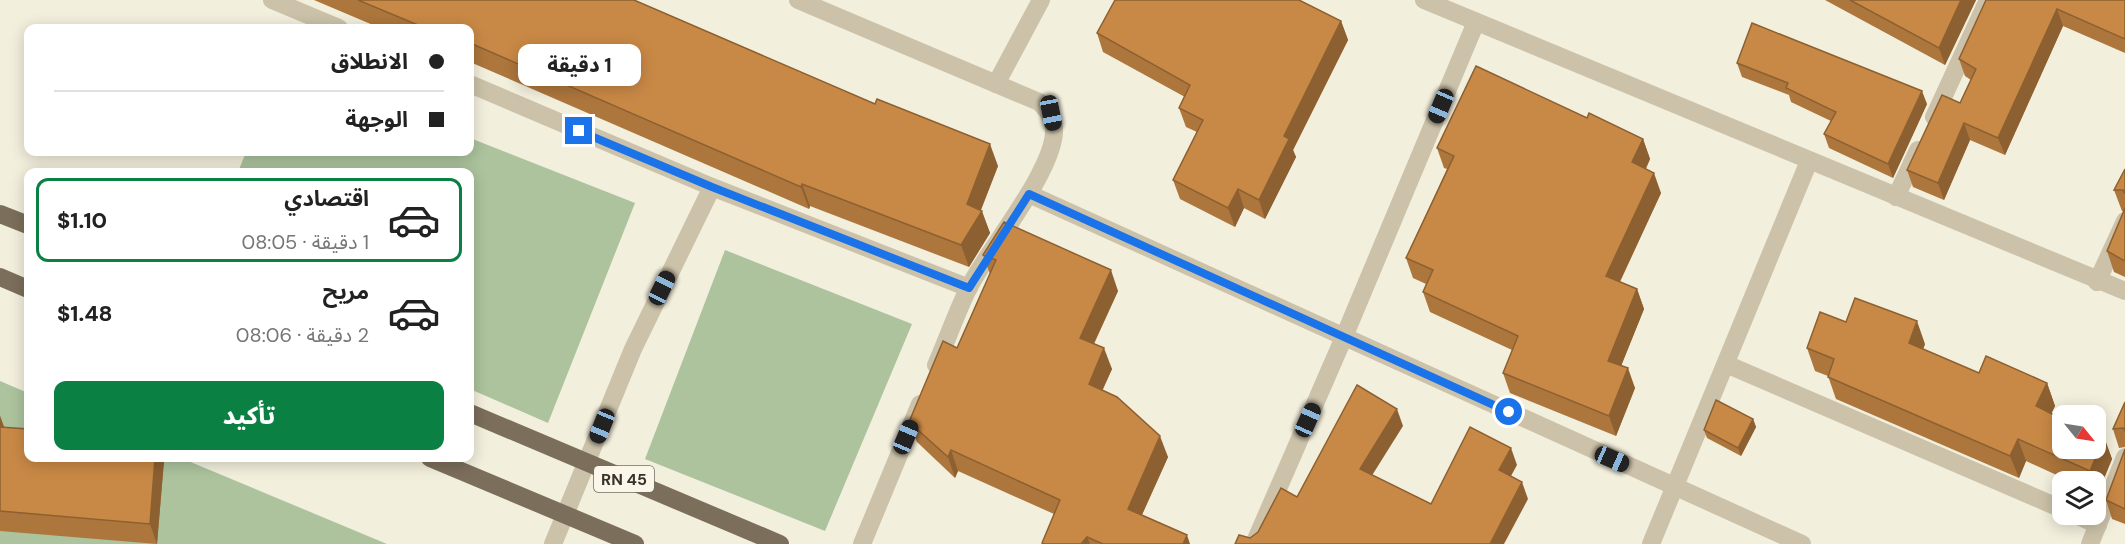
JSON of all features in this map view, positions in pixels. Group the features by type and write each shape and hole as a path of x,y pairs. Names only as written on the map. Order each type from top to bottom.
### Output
{"main road":[{"path":"0,214 24,223"},
{"path":"0,277 24,287"},
{"name":"RN 45","path":"474,415 780,544"},
{"path":"440,462 635,544"}],"street":[{"path":"272,0 329,24"},
{"path":"798,0 1039,102 1051,113 1054,131 1029,194 969,288 862,544"},
{"path":"996,84 1041,0"},
{"path":"1424,0 2097,282 2125,291"},
{"path":"1896,197 1988,0"},
{"path":"1254,544 1344,337 1476,22"},
{"path":"474,86 712,187 969,288"},
{"path":"1651,544 1809,161"},
{"path":"554,544 633,349 712,187"},
{"path":"1029,194 1802,544"},
{"path":"2097,282 2125,221"},
{"path":"1726,364 2052,505"},
{"path":"2106,505 2125,457"},
{"path":"2090,544 2098,525"}],"green space":[{"path":"474,140 635,203 548,423 474,391 474,168 240,168 244,156 474,156"},
{"path":"725,250 912,324 825,531 645,459"},
{"path":"0,381 24,391 24,462 191,462 387,544 0,544"}],"building":[{"path":"358,0 634,0 875,104 877,99 990,144 967,204 982,211 961,245 802,184 801,187 474,45 474,24 415,24"},
{"path":"1115,0 1299,0 1341,21 1284,136 1289,139 1259,200 1238,189 1228,208 1173,180 1203,120 1179,108 1190,85 1097,33"},
{"path":"1850,0 1961,0 1939,48"},
{"path":"1986,0 2125,0 2125,39 2057,9 1998,138 1964,123 1938,183 1907,170 1942,95 1960,103 1976,69 1959,59"},
{"path":"1752,23 1922,91 1888,164 1824,134 1836,112 1786,88 1788,83 1737,63"},
{"path":"1476,66 1587,118 1589,113 1643,139 1632,162 1654,173 1606,276 1637,289 1608,361 1628,368 1609,416 1503,373 1518,336 1423,292 1433,270 1406,258 1454,156 1437,148"},
{"path":"2125,169 2125,194 2123,190 2114,190"},
{"path":"2125,208 2125,261 2107,251"},
{"path":"1004,222 1111,270 1080,338 1104,348 1089,384 1117,397 1160,436 1128,509 1187,535 1183,544 1103,544 1087,537 1081,544 1042,543 1060,500 951,450 948,457 909,422 943,341 957,348 996,260 983,255"},
{"path":"1855,298 1917,321 1909,343 1979,373 1986,356 2047,383 2036,406 2052,414 2052,454 2018,439 2010,456 1828,377 1834,359 1807,348 1820,312 1846,322"},
{"path":"1357,385 1397,409 1360,469 1431,504 1470,427 1511,448 1499,470 1522,482 1490,544 1235,544 1239,535 1250,538 1258,532 1281,488 1297,497"},
{"path":"1716,400 1753,419 1738,448 1704,430"},
{"path":"2125,402 2125,431 2123,428 2113,429"},
{"path":"0,427 24,429 24,462 155,462 150,524 0,511"},
{"path":"2125,449 2125,509 2106,500"},
{"path":"2063,459 2095,459 2090,471"}],"route":[{"path":"579,131 712,187 969,288 1029,194 1509,412"}]}
